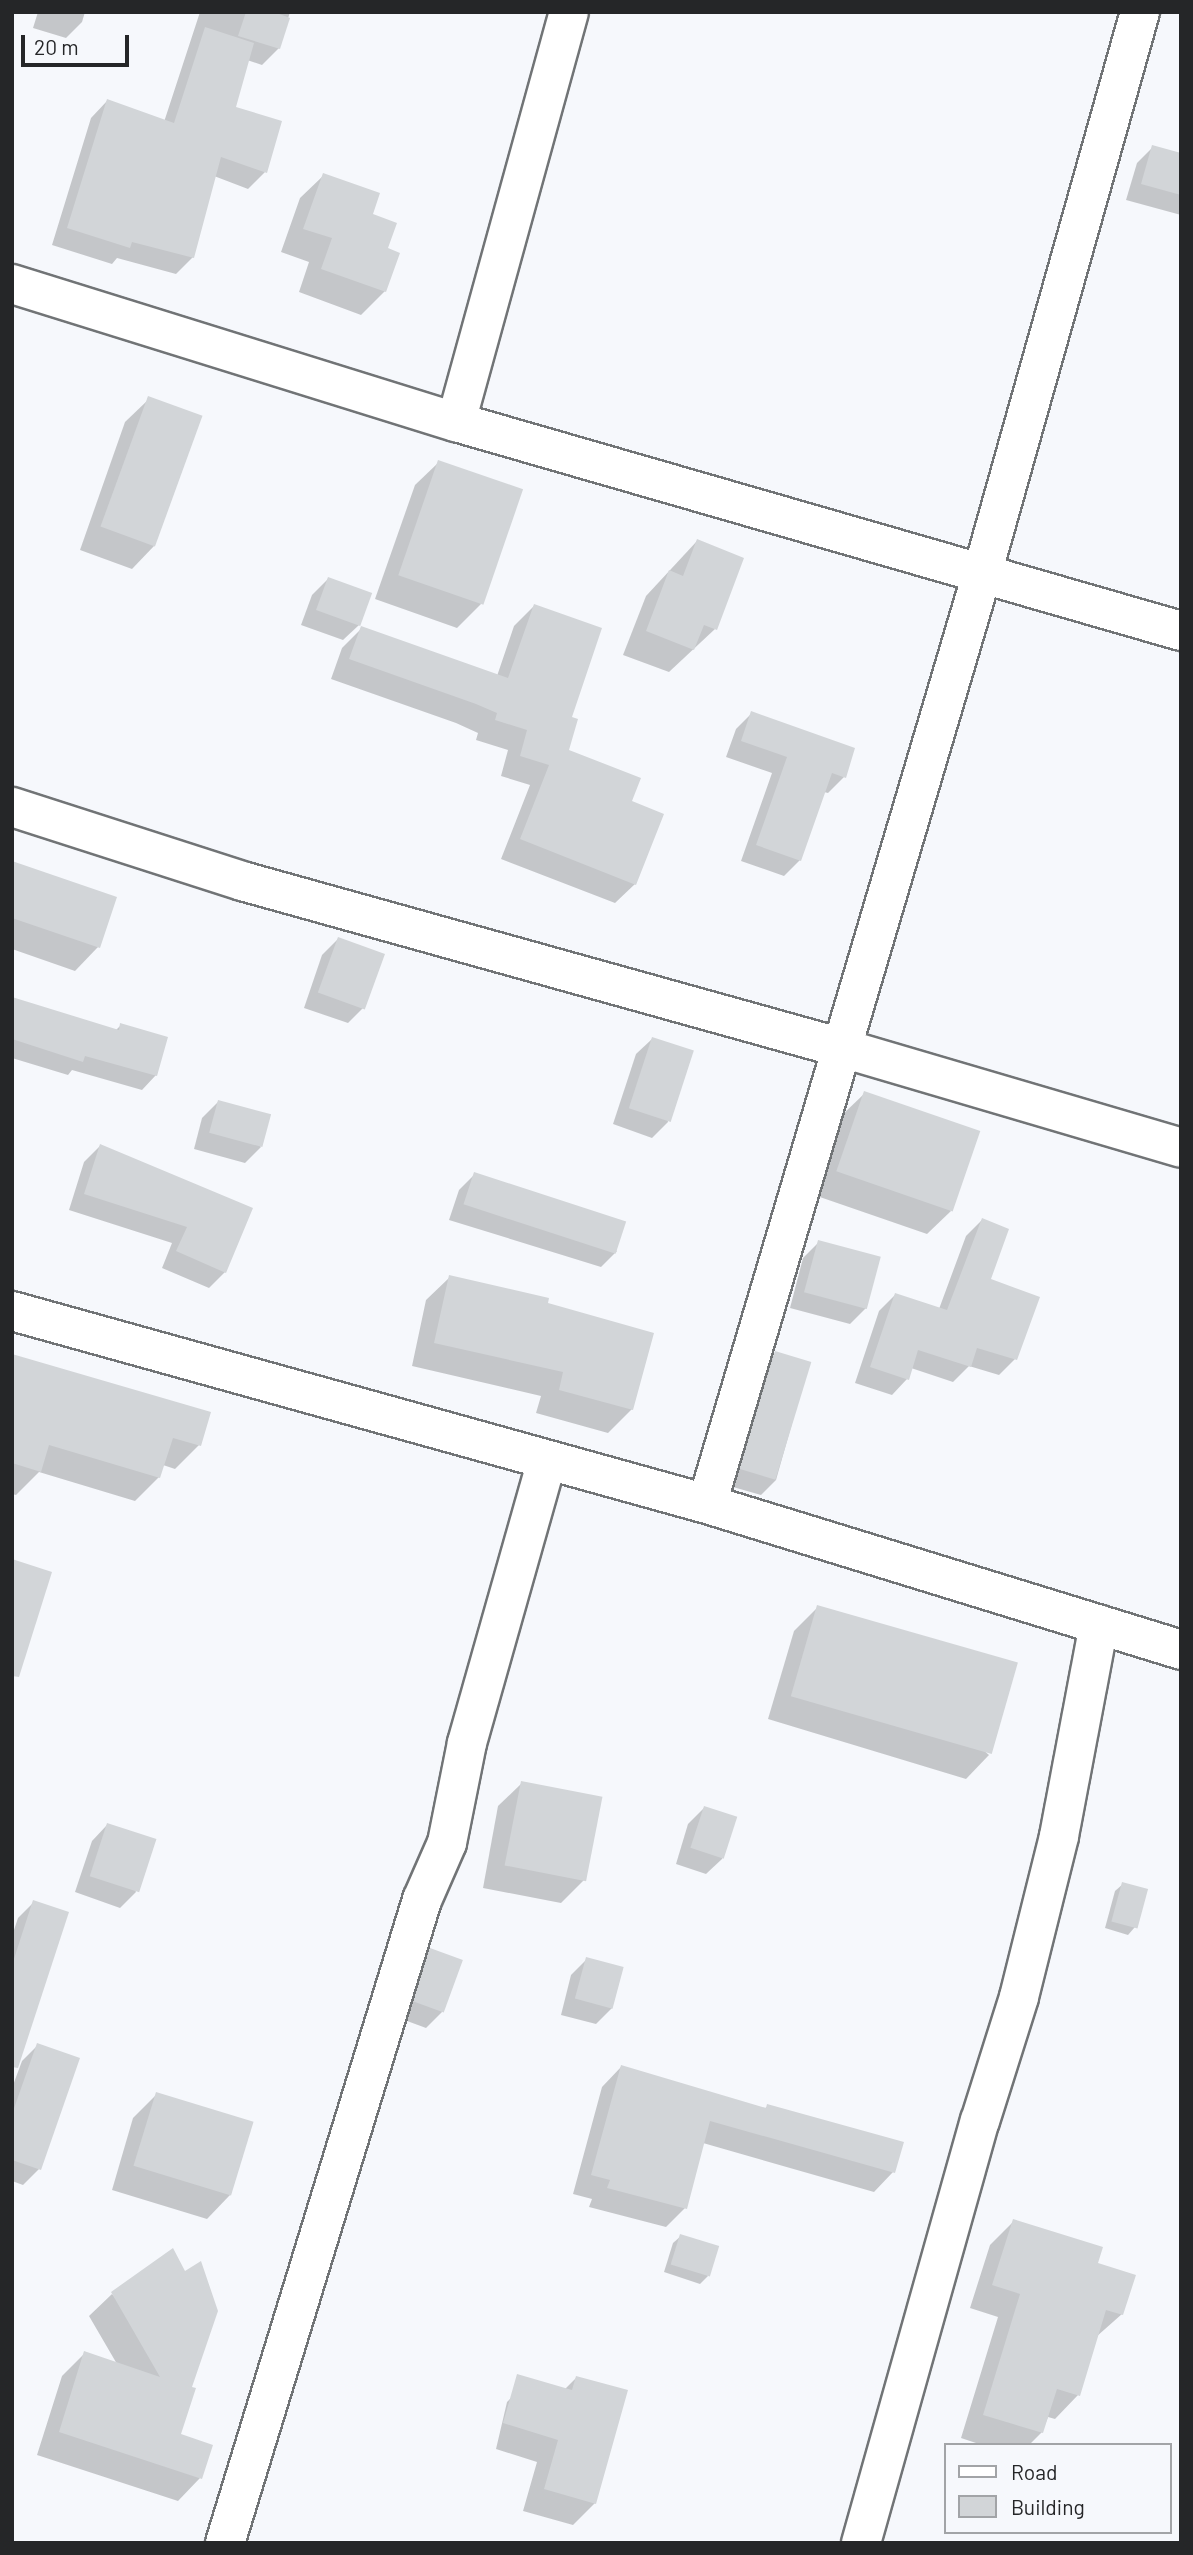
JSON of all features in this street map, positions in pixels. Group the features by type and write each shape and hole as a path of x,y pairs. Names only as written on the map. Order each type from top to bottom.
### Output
{"street":[{"path":"456,422 569,12"},
{"path":"707,1504 982,574 1140,12"},
{"path":"12,284 456,422 1181,631"},
{"path":"12,807 242,881 842,1048 1181,1148"},
{"path":"12,1311 707,1504 1181,1650"},
{"path":"225,2543 422,1900 447,1843 467,1743 547,1460"},
{"path":"861,2543 1019,1997 1059,1836 1098,1625"}],"building":[{"path":"246,12 274,12 290,18 280,49 238,36"},
{"path":"205,27 254,43 236,107 282,121 267,173 221,157 194,258 132,242 130,248 67,228 107,99 174,123"},
{"path":"1152,145 1181,153 1181,195 1141,184"},
{"path":"323,173 380,193 373,214 397,223 388,248 400,253 386,292 321,269 332,238 303,229"},
{"path":"148,396 203,416 155,546 100,527"},
{"path":"438,460 523,489 483,605 398,575"},
{"path":"697,539 744,558 717,630 704,625 694,650 646,631 669,570 683,576"},
{"path":"328,577 372,593 360,626 316,610"},
{"path":"534,604 602,628 572,717 578,719 569,750 641,778 632,801 664,814 636,885 520,839 549,765 520,756 527,730 495,720 497,713 476,704 349,659 361,626 508,678"},
{"path":"751,711 855,748 846,778 832,773 801,861 756,845 787,757 741,741"},
{"path":"12,861 117,897 100,948 12,918"},
{"path":"338,937 385,954 365,1010 318,992"},
{"path":"12,997 119,1030 120,1023 168,1037 157,1076 85,1056 83,1062 12,1039"},
{"path":"652,1037 694,1051 671,1122 629,1108"},
{"path":"864,1091 980,1131 953,1211 836,1171"},
{"path":"218,1100 271,1114 262,1147 209,1133"},
{"path":"100,1144 253,1208 226,1273 176,1251 187,1227 84,1194"},
{"path":"474,1172 626,1221 616,1254 463,1204"},
{"path":"982,1218 1009,1229 991,1279 1040,1297 1017,1360 977,1348 971,1367 918,1350 909,1380 870,1367 895,1293 947,1310"},
{"path":"818,1240 881,1257 867,1309 804,1292"},
{"path":"449,1275 549,1298 548,1303 654,1333 633,1410 559,1390 563,1372 434,1343"},
{"path":"775,1351 811,1362 775,1480 739,1469"},
{"path":"12,1354 211,1412 201,1446 173,1438 160,1478 49,1445 41,1472 12,1463"},
{"path":"12,1559 52,1572 19,1677 12,1676"},
{"path":"817,1605 1018,1663 992,1754 791,1696"},
{"path":"521,1781 602,1797 586,1881 505,1865"},
{"path":"704,1806 737,1817 724,1859 690,1848"},
{"path":"107,1823 156,1839 139,1892 90,1876"},
{"path":"1122,1882 1148,1889 1137,1929 1111,1922"},
{"path":"33,1900 69,1912 18,2068 12,2067 12,1965"},
{"path":"430,1948 463,1960 444,2013 411,2001"},
{"path":"586,1957 624,1967 613,2009 575,1999"},
{"path":"37,2043 80,2058 41,2170 12,2160 12,2114"},
{"path":"621,2065 766,2108 767,2104 904,2142 895,2173 710,2121 687,2209 607,2188 610,2180 591,2175"},
{"path":"156,2092 254,2122 231,2195 133,2166"},
{"path":"1013,2219 1103,2247 1098,2263 1136,2275 1123,2315 1106,2310 1080,2396 1057,2389 1043,2433 983,2415 1020,2294 992,2285"},
{"path":"680,2234 719,2246 710,2277 671,2265"},
{"path":"173,2248 185,2271 201,2261 218,2311 192,2387 196,2388 181,2434 213,2445 202,2479 59,2432 84,2351 160,2377 111,2292"},
{"path":"517,2374 572,2390 576,2376 628,2390 596,2504 544,2489 558,2440 503,2423"}]}
